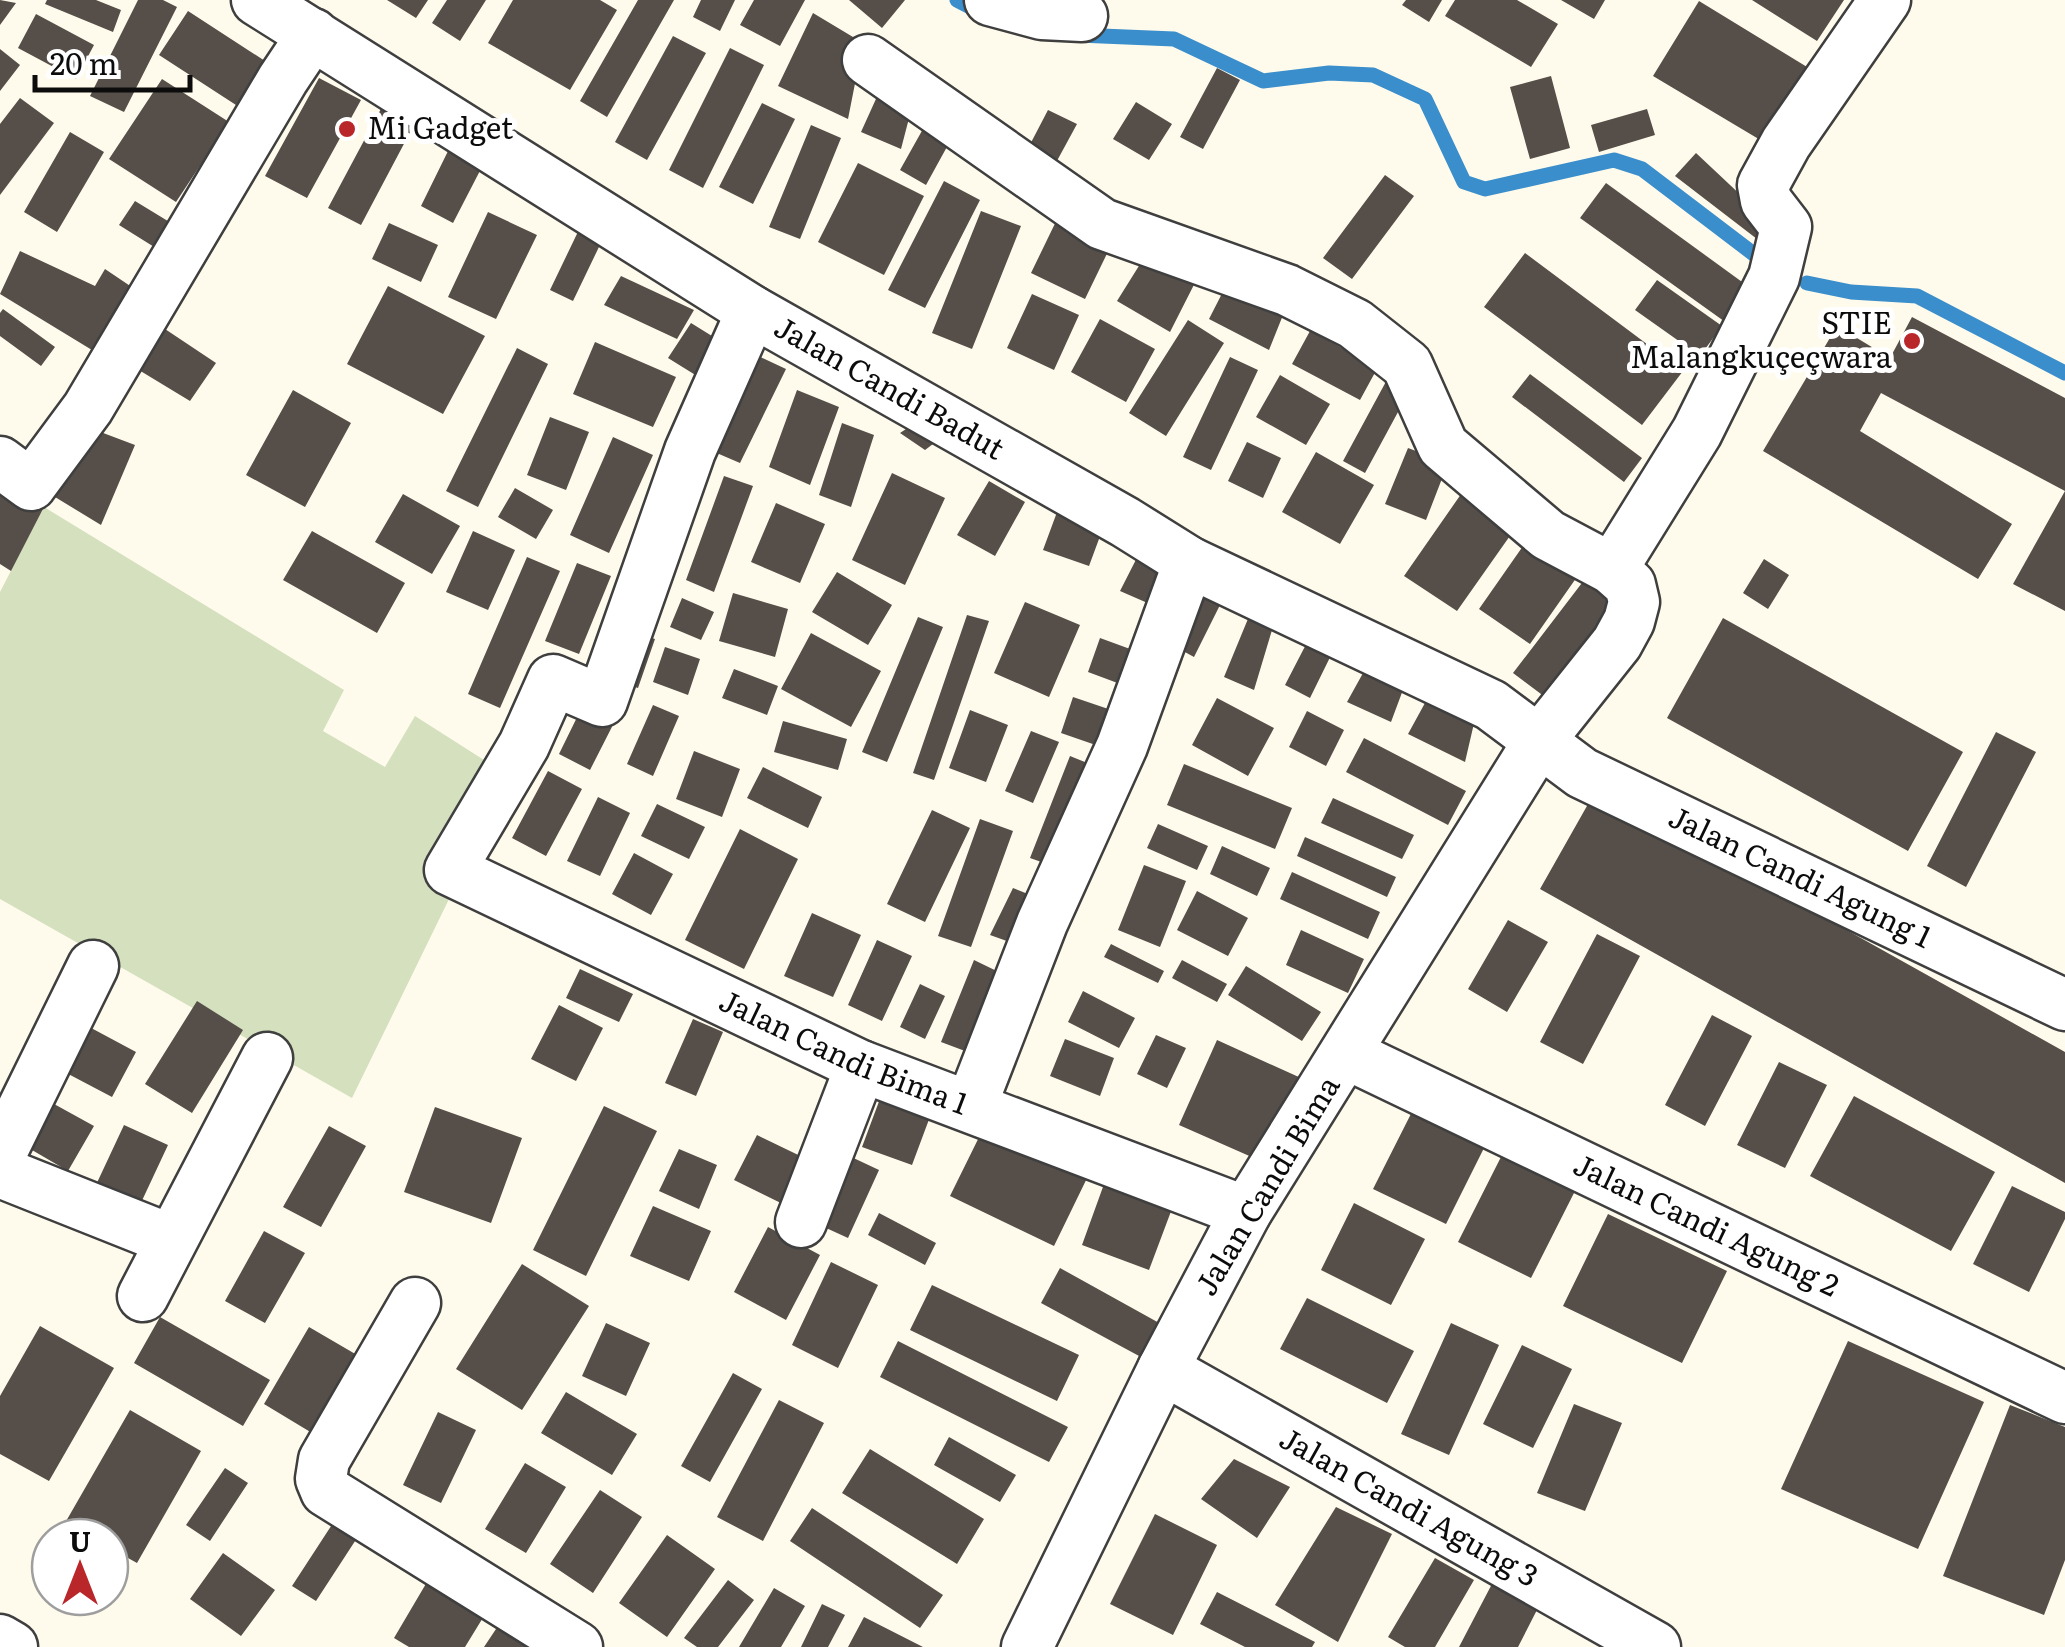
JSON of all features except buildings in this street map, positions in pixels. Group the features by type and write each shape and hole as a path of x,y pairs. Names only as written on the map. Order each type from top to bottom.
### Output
{"street":[{"name":"Jalan Candi Badut","path":"257,0 752,311 1189,562 1491,705 1539,741"},
{"path":"990,0 1042,14 1082,16"},
{"path":"868,60 1102,224 1287,290 1355,324 1407,365 1444,446 1548,535 1612,569 1697,432 1774,276 1786,234 1783,221 1766,201 1762,185 1786,143 1885,0"},
{"path":"0,462 32,486 88,408 313,34"},
{"name":"Jalan Candi Bima 1","path":"752,311 690,451 602,701 553,680 524,745 450,870 861,1066 1246,1212"},
{"path":"971,1106 1042,923 1122,746 1189,562"},
{"name":"Jalan Candi Bima","path":"1026,1647 1246,1212 1539,741 1597,671 1630,622 1634,602 1630,585 1612,569"},
{"name":"Jalan Candi Agung 1","path":"1539,741 1582,773 2065,1005"},
{"path":"0,1155 93,966"},
{"name":"Jalan Candi Agung 2","path":"1347,1054 2065,1398"},
{"path":"143,1296 267,1058"},
{"path":"801,1222 861,1066"},
{"path":"0,1172 172,1240"},
{"path":"414,1303 324,1460 321,1479 326,1491 577,1647"},
{"name":"Jalan Candi Agung 3","path":"1163,1370 1655,1647"},
{"path":"0,1640 12,1647"}],"green space":[{"path":"44,507 344,690 323,731 385,767 415,716 495,767 451,895 352,1098 0,899 0,592"}],"waterway":[{"path":"957,0 984,14"},
{"path":"1078,35 1174,39 1263,81 1329,73 1373,75 1425,99 1464,182 1485,189 1614,160 1642,169 1755,255"},
{"path":"1807,283 1851,292 1917,296 2065,373"}],"place":[{"name":"Mi Gadget","path":"347,129"},
{"name":"STIE Malangkuçeçwara","path":"1912,341"}]}
